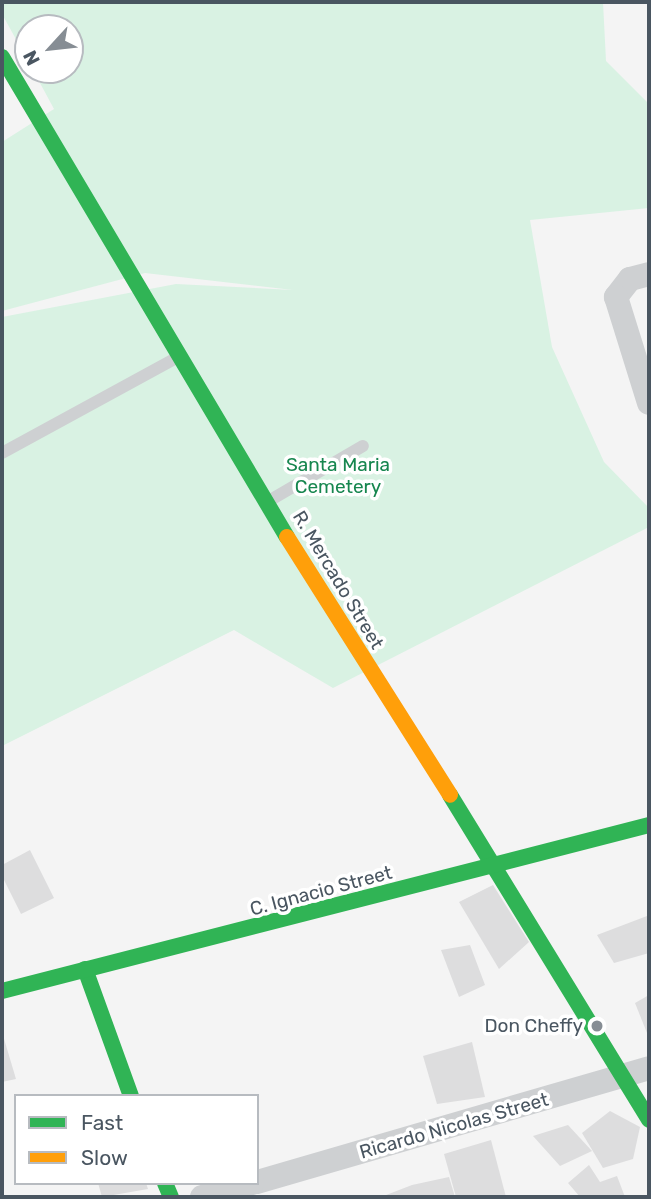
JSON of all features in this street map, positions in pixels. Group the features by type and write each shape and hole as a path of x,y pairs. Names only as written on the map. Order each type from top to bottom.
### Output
{"street":[{"name":"R. Mercado Street","path":"2,57 266,503 392,709 499,867 649,1120"},
{"path":"649,274 630,279 616,297 649,403"},
{"name":"C. Ignacio Street","path":"2,991 499,867 649,825"},
{"path":"85,969 130,1094"},
{"name":"Ricardo Nicolas Street","path":"259,1181 649,1068"},
{"path":"202,1197 245,1185"}],"lane":[{"path":"2,453 179,356"},
{"path":"266,503 363,446"}],"green space":[{"name":"Santa Maria Cemetery","path":"2,2 603,2 606,61 649,104 649,208 530,220 552,347 604,462 649,508 649,527 333,688 234,630 2,746 2,317 176,284 293,290 145,273 2,311 2,142 54,109 41,84 84,84 84,14 14,14 14,36 2,14"}],"building":[{"path":"30,850 54,898 21,914 2,876 2,865"},
{"path":"493,885 529,942 499,969 459,902"},
{"path":"647,916 649,953 614,963 597,935"},
{"path":"470,945 485,985 459,997 441,950"},
{"path":"649,995 649,1038 635,1003"},
{"path":"2,1032 16,1079 2,1082"},
{"path":"472,1042 485,1097 437,1104 423,1056"},
{"path":"610,1111 640,1127 633,1159 603,1168 582,1133"},
{"path":"568,1125 592,1151 560,1166 533,1136"},
{"path":"491,1140 506,1197 456,1197 444,1154"},
{"path":"589,1165 600,1182 617,1176 625,1197 580,1197 568,1183"},
{"path":"449,1177 455,1197 381,1197 412,1185"},
{"path":"99,1185 147,1185 148,1189 102,1197"}],"traffic: fast":[{"path":"2,57 287,537"},
{"path":"450,795 649,1120"},
{"path":"2,991 649,825"},
{"path":"85,969 130,1094"},
{"path":"166,1185 171,1197"}],"traffic: slow":[{"path":"287,537 450,795"}],"place":[{"name":"Don Cheffy","path":"597,1026"}]}
